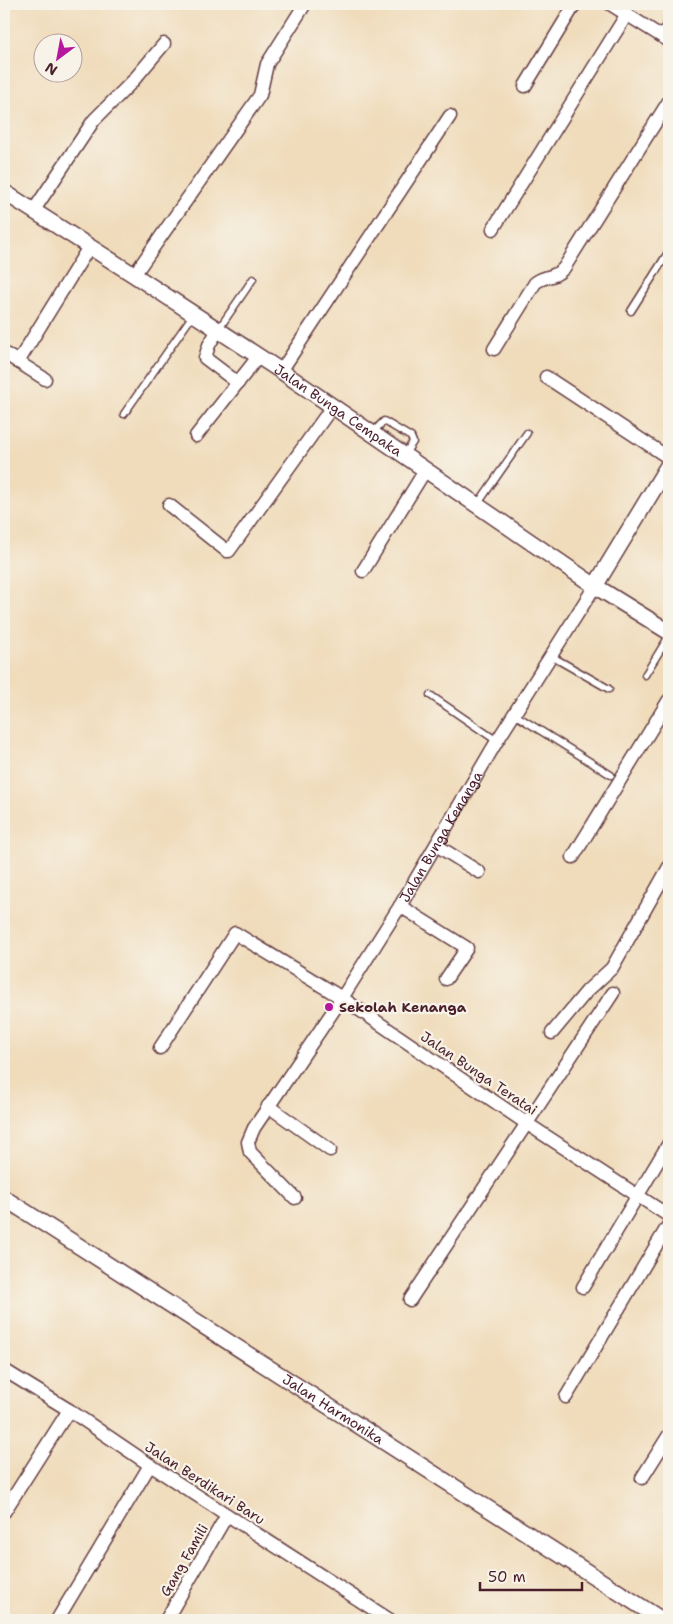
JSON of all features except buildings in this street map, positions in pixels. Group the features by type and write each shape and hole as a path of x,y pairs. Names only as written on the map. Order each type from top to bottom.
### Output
{"street":[{"path":"134,274 260,96 267,64 305,4"},
{"path":"524,86 575,4"},
{"path":"610,4 667,34"},
{"path":"492,229 626,14"},
{"path":"34,210 94,120 132,82 164,44"},
{"path":"494,349 535,283 556,276 564,268 669,101"},
{"path":"280,371 450,116"},
{"name":"Jalan Bunga Cempaka","path":"4,192 134,274 426,469 595,586 669,632"},
{"path":"18,362 89,247"},
{"path":"218,330 209,345 205,358 238,384"},
{"path":"4,353 45,378"},
{"path":"196,436 258,357"},
{"path":"546,377 669,458"},
{"path":"169,505 229,551 332,407"},
{"name":"Jalan Bunga Kenanga","path":"295,1198 250,1152 248,1142 254,1128 342,998 400,906 497,741 669,464"},
{"path":"363,570 426,469"},
{"path":"573,858 669,700"},
{"path":"436,845 479,872"},
{"path":"552,1033 588,991 612,968 669,867"},
{"path":"400,906 467,948 446,979"},
{"name":"Jalan Bunga Teratai","path":"160,1048 235,933 342,998 526,1123 669,1216"},
{"path":"410,1300 613,993"},
{"path":"268,1106 330,1150"},
{"path":"583,1287 669,1143"},
{"name":"Jalan Harmonika","path":"4,1198 662,1620"},
{"path":"566,1397 669,1224"},
{"name":"Jalan Berdikari Baru","path":"4,1370 69,1410 150,1465 390,1620"},
{"path":"4,1512 69,1410"},
{"path":"642,1478 669,1436"},
{"path":"57,1620 150,1465"},
{"name":"Gang Famili","path":"166,1620 227,1515"}],"lane":[{"path":"631,311 669,251"},
{"path":"218,330 253,280"},
{"path":"124,414 194,314"},
{"path":"477,505 527,433"},
{"path":"645,675 669,636"},
{"path":"551,656 610,690"},
{"path":"430,695 497,741"},
{"path":"514,714 611,775"}],"place":[{"name":"Sekolah Kenanga","path":"329,1007"}]}
